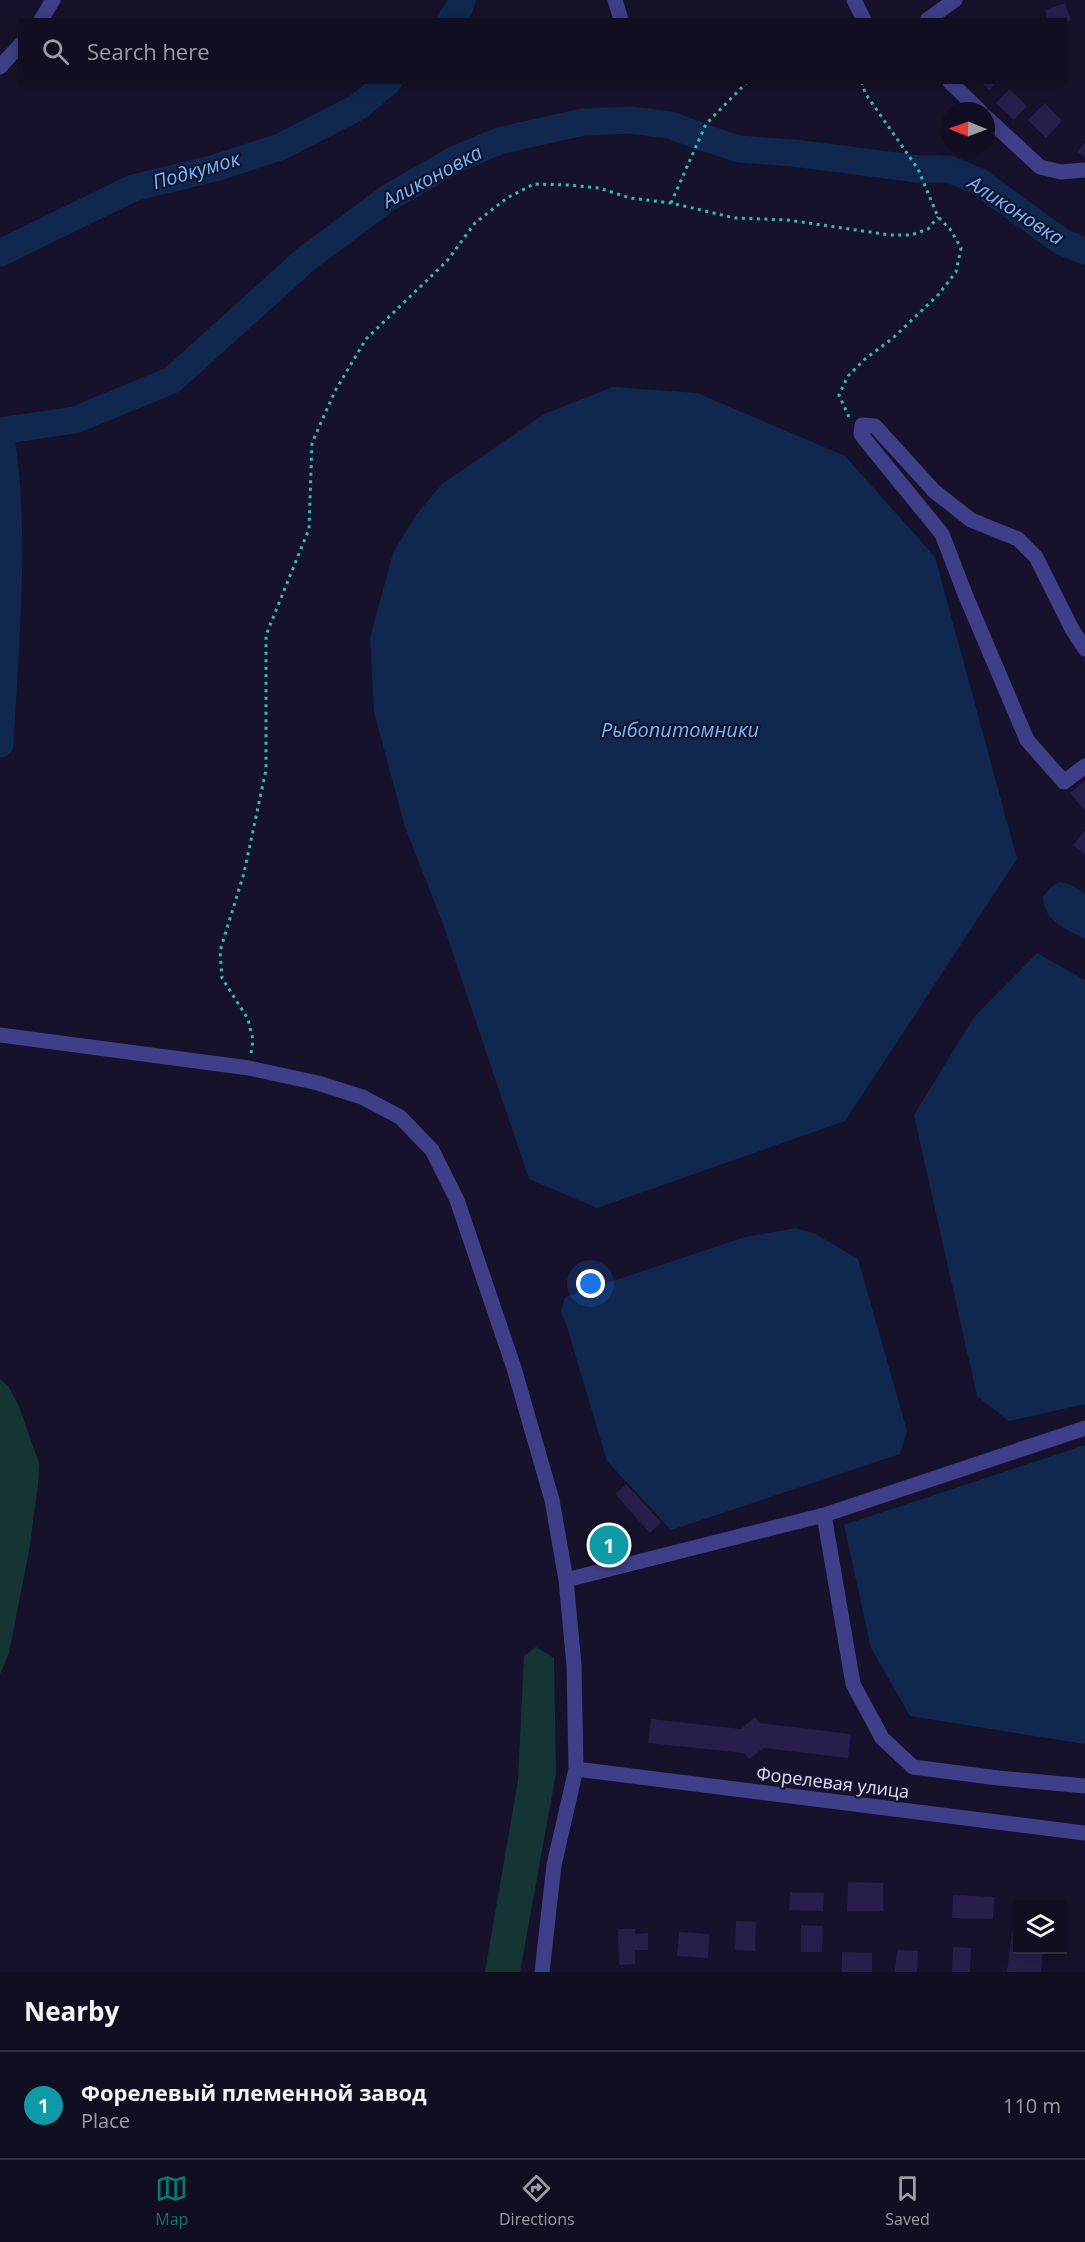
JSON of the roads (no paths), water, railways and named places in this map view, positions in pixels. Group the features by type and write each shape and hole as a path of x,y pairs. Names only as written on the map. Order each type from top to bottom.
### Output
{"street":[{"path":"42,18 52,0"},
{"path":"615,0 620,18"},
{"path":"854,0 863,18"},
{"path":"930,18 955,0"},
{"path":"0,68 18,47"},
{"path":"952,84 971,102"},
{"path":"995,125 1040,167 1061,172 1085,170"},
{"path":"1085,649 1072,629 1036,557 1018,539 971,520 934,491 875,426 862,425 861,434 942,534 1027,740 1064,782 1085,766"},
{"path":"0,1035 249,1068 318,1083 362,1097 400,1117 432,1150 457,1200 514,1368 552,1500 566,1580 574,1665 576,1769 554,1864 542,1972"},
{"path":"566,1580 824,1515 1085,1428"},
{"path":"824,1515 853,1684 882,1738 913,1767 1085,1786"},
{"name":"Форелевая улица","path":"576,1769 1085,1833"}],"water":[{"name":"Рыбопитомники","path":"613,387 697,393 845,456 935,557 1017,859 845,1121 597,1208 529,1179 443,924 405,827 374,712 370,638 393,553 416,515 442,484 544,414"},
{"path":"1059,882 1069,884 1085,894 1085,939 1057,924 1048,913 1043,897"},
{"path":"1037,953 1085,980 1085,1404 1009,1421 977,1396 914,1115 974,1017"},
{"path":"796,1228 816,1234 858,1259 907,1431 900,1454 671,1530 607,1461 561,1312 565,1297 745,1237"},
{"path":"1085,1445 1085,1744 910,1716 871,1648 844,1525"}],"waterway":[{"name":"Подкумок","path":"452,18 459,9 462,0"},
{"name":"Подкумок","path":"0,253 133,188 215,168 280,147 358,107 386,84"},
{"name":"Аликоновка","path":"0,431 75,420 172,380 306,259 388,198 454,160 499,141 583,122 630,120 670,125 739,149 794,153 918,169 949,169 978,181 1062,242 1085,251"},
{"name":"Подкумок","path":"0,430 8,508 9,548 0,744"}],"place":[{"name":"Форелевый племенной завод","path":"609,1545"}]}
